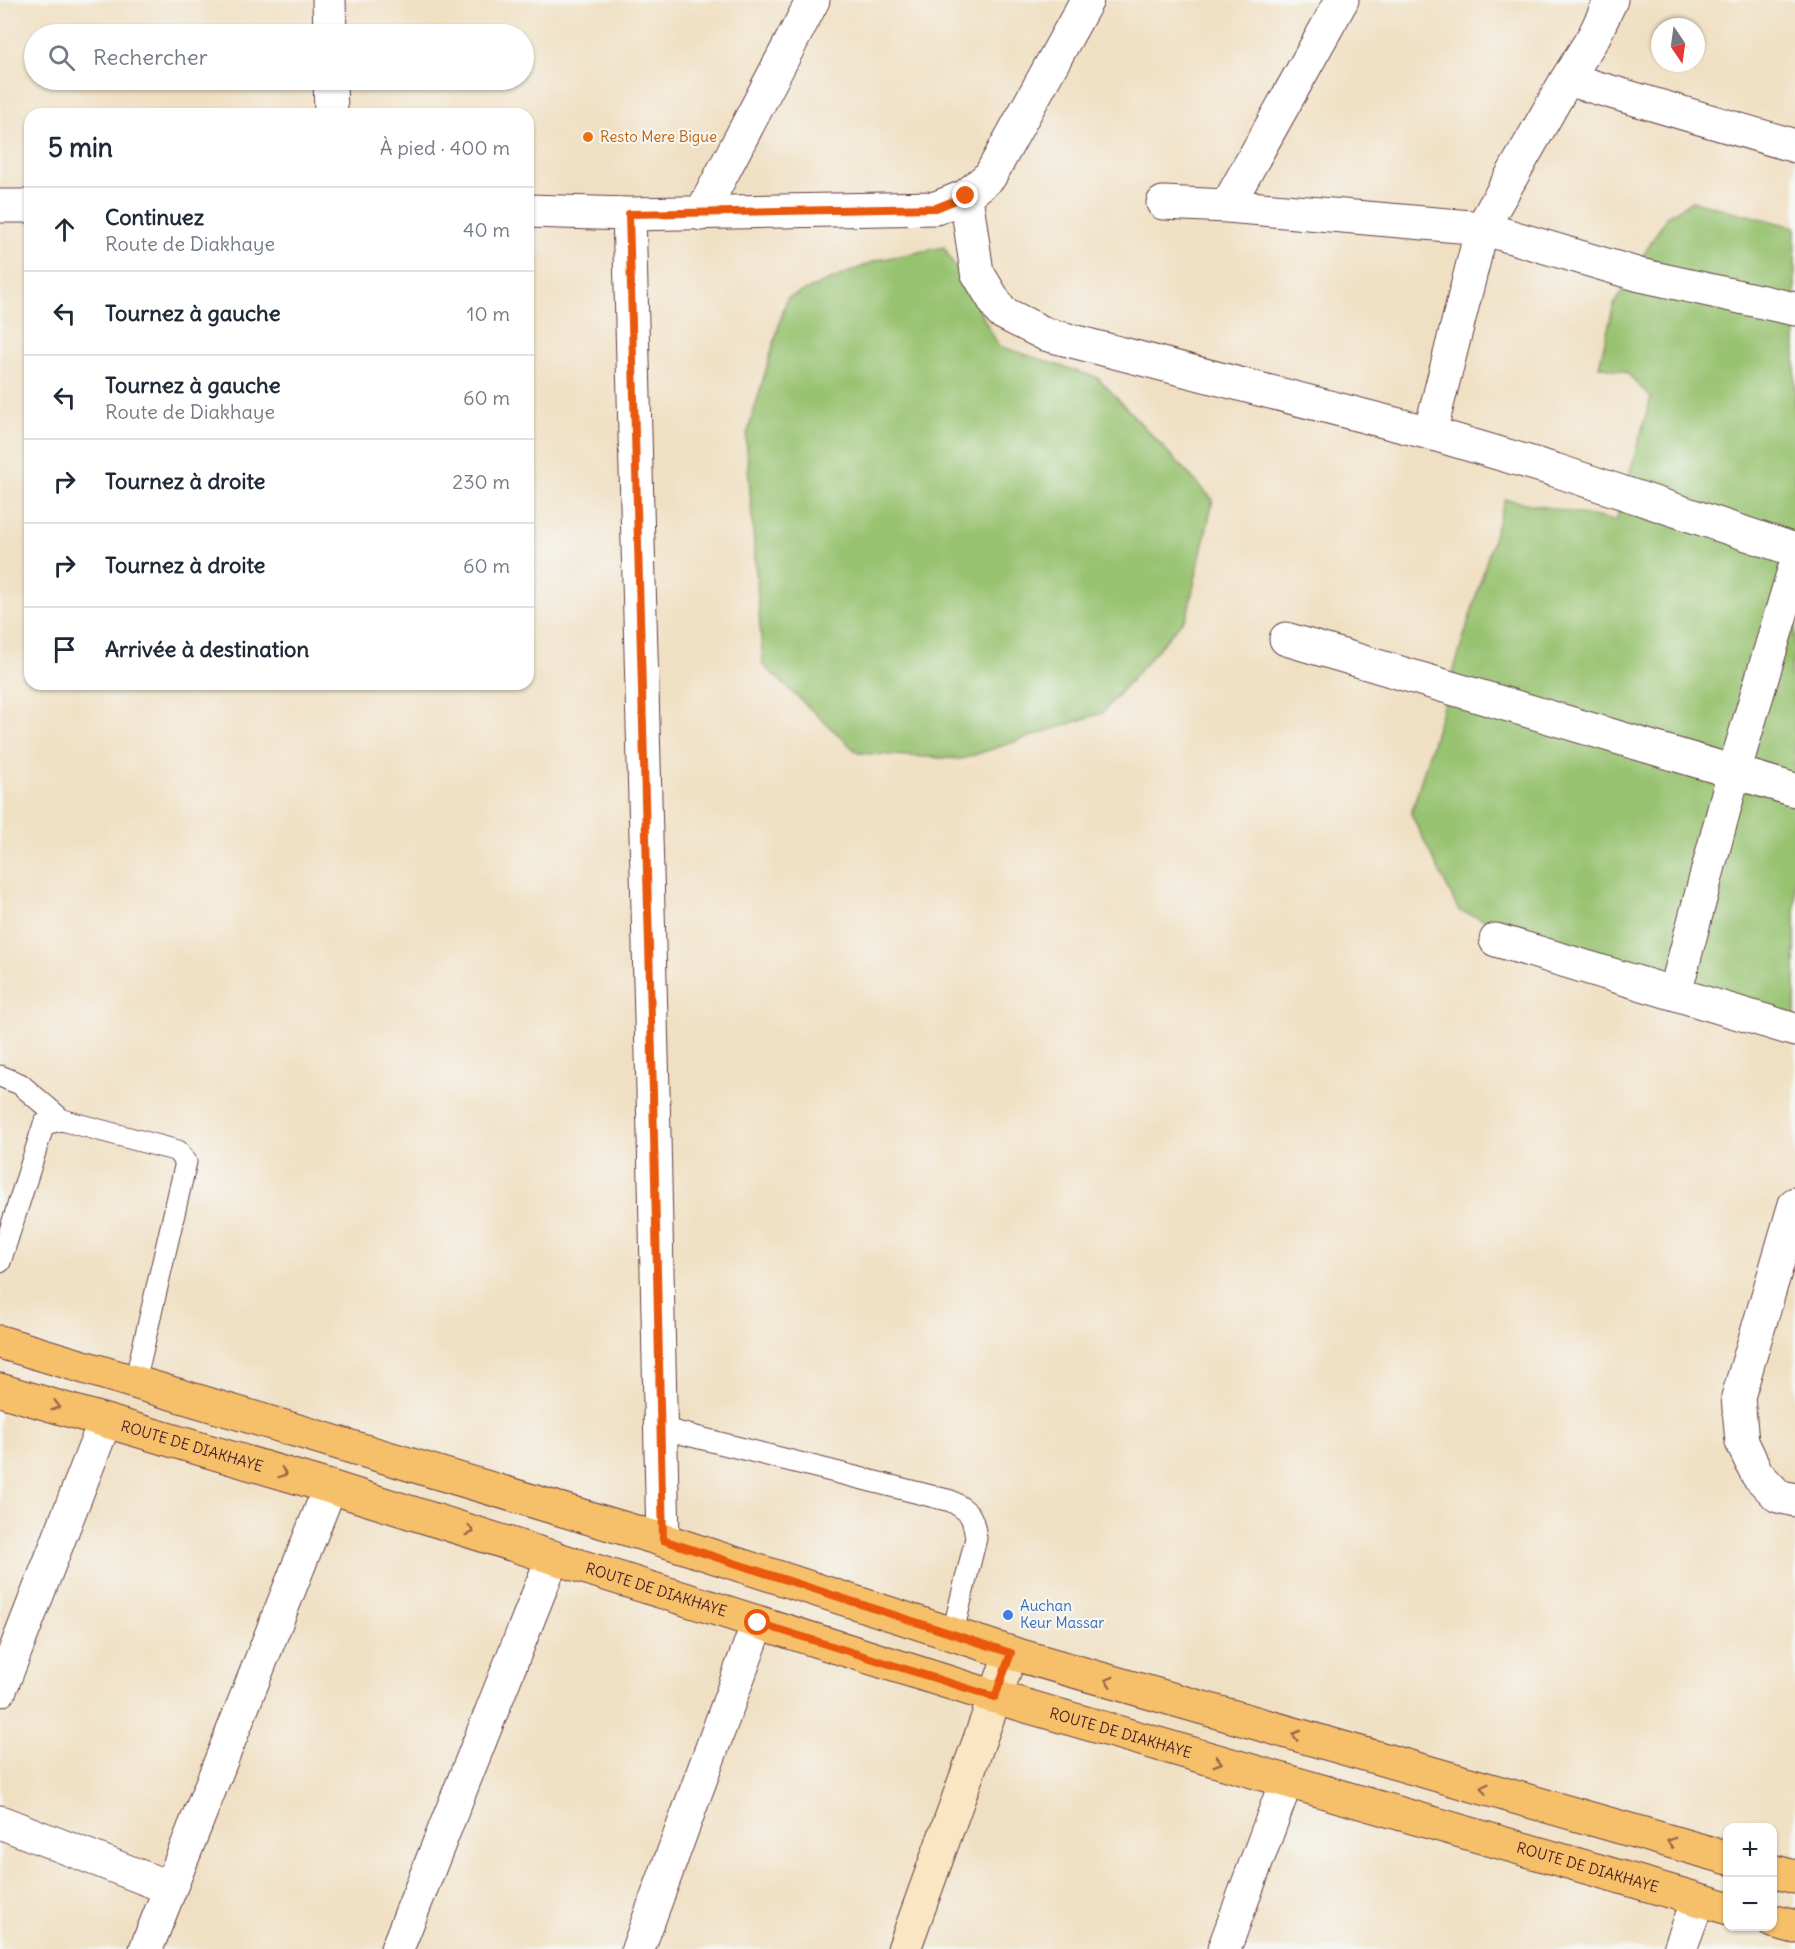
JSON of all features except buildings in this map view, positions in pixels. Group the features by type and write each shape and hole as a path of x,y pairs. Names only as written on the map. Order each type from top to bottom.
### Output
{"main road":[{"path":"0,1342 663,1540 952,1636 1723,1857"},
{"name":"ROUTE DE DIAKHAYE","path":"0,1390 330,1487 995,1697 1713,1904"},
{"path":"1777,1872 1795,1877"},
{"path":"1777,1922 1795,1927"}],"street":[{"path":"329,0 330,24"},
{"path":"701,214 813,0"},
{"path":"534,212 701,214 936,208 966,196 990,176 1087,0"},
{"path":"1227,206 1342,0"},
{"path":"1430,433 1482,228 1594,36 1611,0"},
{"path":"1567,79 1795,146"},
{"path":"330,90 331,108"},
{"path":"966,196 977,272 1001,312 1045,334 1430,433 1555,470 1795,550"},
{"path":"1163,203 1227,206 1482,228 1640,275 1795,309"},
{"path":"0,206 24,206"},
{"path":"629,214 663,1540"},
{"path":"1675,993 1734,772 1795,567"},
{"path":"1286,639 1795,790"},
{"path":"1496,940 1795,1030"},
{"path":"1795,1204 1738,1397 1742,1442 1757,1474 1778,1496 1795,1500"},
{"path":"0,1690 105,1421"},
{"path":"146,1949 330,1487"},
{"path":"397,1949 553,1557"},
{"path":"638,1949 758,1623"},
{"path":"904,1949 1011,1653"},
{"path":"1224,1949 1286,1782"},
{"path":"0,1822 170,1888"},
{"path":"1680,1949 1713,1904"}],"lane":[{"path":"0,1076 20,1084 62,1120 178,1151 186,1162 135,1382"},
{"path":"0,1262 44,1124 62,1120"},
{"path":"660,1428 951,1501 968,1510 974,1523 976,1538 952,1636"}],"green space":[{"path":"1692,201 1795,227 1795,652 1790,675 1795,678 1795,1024 1459,911 1411,814 1505,499 1616,521 1651,398 1626,372 1599,366 1614,304 1667,216"},
{"path":"944,247 999,346 1098,378 1213,500 1187,616 1102,713 962,759 858,753 763,665 746,438 787,298 878,260"}],"place":[{"name":"Resto Mere Bigue","path":"588,137"},
{"name":"Auchan Keur Massar","path":"1008,1615"}],"route":[{"path":"758,1623 995,1697 1011,1653 952,1636 663,1540 629,214 936,208 966,196"}]}
